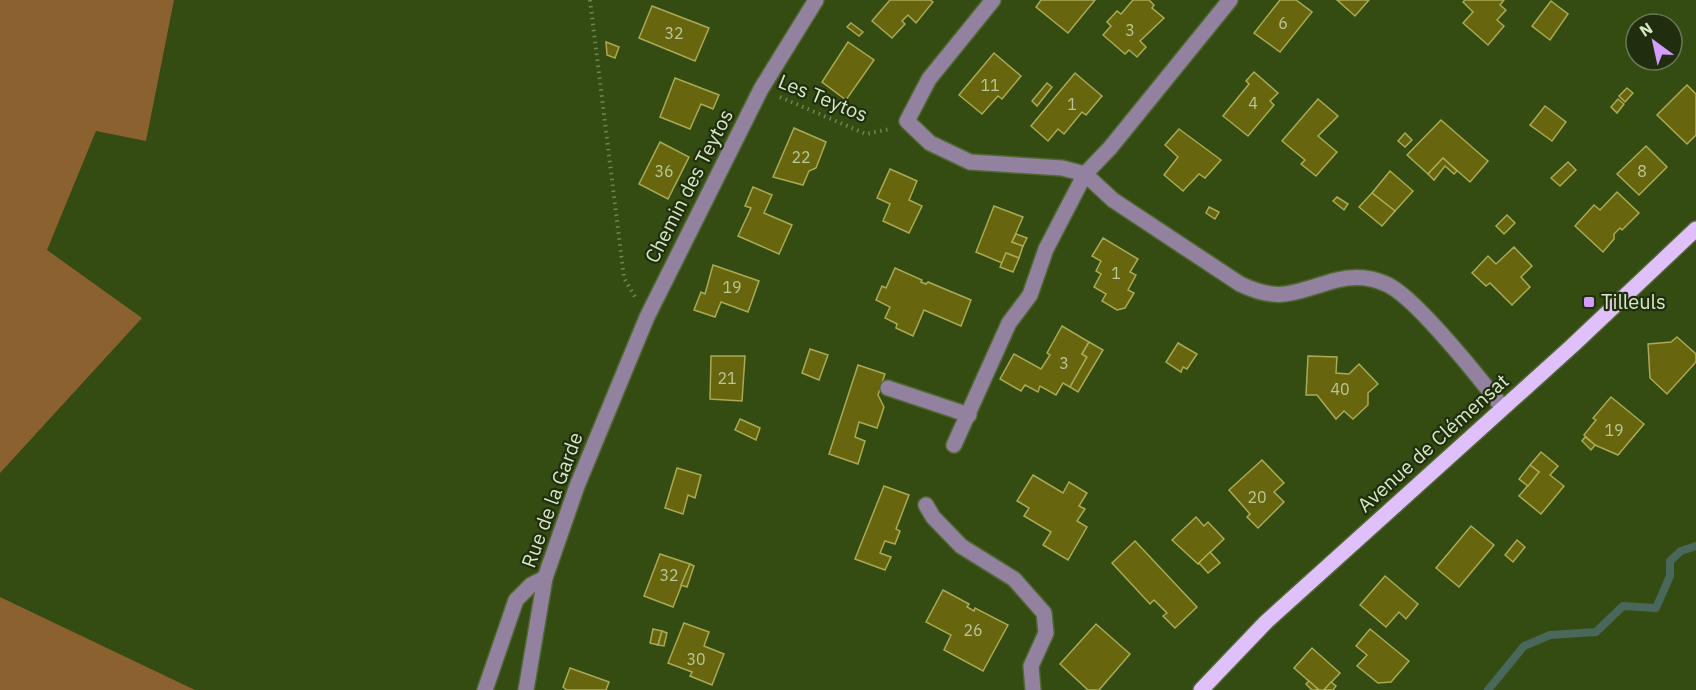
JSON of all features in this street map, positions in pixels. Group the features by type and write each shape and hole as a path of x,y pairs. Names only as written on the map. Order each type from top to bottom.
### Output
{"main road":[{"name":"Avenue de Clémensat","path":"1201,690 1266,622 1503,408 1696,229"}],"street":[{"name":"Chemin des Teytos","path":"614,398 647,317 761,89 816,0"},
{"path":"993,0 929,79 907,121 930,143 970,162 1062,168 1085,174 1113,200 1240,284 1262,295 1286,295 1339,279 1363,277 1388,284 1406,297 1480,378 1503,408"},
{"path":"954,445 1009,323 1030,295 1046,249 1085,174 1110,148 1230,0"},
{"path":"888,388 969,415"},
{"name":"Rue de la Garde","path":"526,690 545,578 577,486 614,398"},
{"path":"926,505 933,517 960,546 1014,579 1044,613 1046,633 1031,666 1033,690"},
{"path":"485,690 516,600 531,585 545,578"}],"path":[{"path":"590,0 624,278 647,317"},
{"name":"Les Teytos","path":"761,89 866,134 889,130 907,121"}],"shaded area":[{"path":"0,0 174,0 146,141 96,131 47,250 142,318 0,473"},
{"path":"0,597 195,690 0,690"}],"building":[{"path":"890,0 930,0 933,2 916,23 908,15 902,21 905,24 892,38 872,21"},
{"path":"1041,0 1095,0 1068,33 1036,7"},
{"path":"1133,0 1149,0 1154,5 1152,8 1164,18 1140,41 1146,47 1137,57 1129,50 1125,54 1103,35 1111,26 1107,22 1117,11 1121,14"},
{"path":"1280,0 1296,0 1312,12 1280,52 1254,33"},
{"path":"1337,0 1369,0 1355,16"},
{"path":"1465,0 1504,0 1500,5 1506,10 1497,20 1504,26 1488,45 1463,23 1473,12 1463,2"},
{"path":"1551,1 1568,14 1550,40 1532,26"},
{"path":"652,6 709,28 695,61 639,38"},
{"path":"851,23 863,32 859,36 847,27"},
{"path":"606,42 619,47 615,58 607,55"},
{"path":"848,42 874,60 846,100 822,82"},
{"path":"994,53 1021,76 1002,99 998,96 982,114 959,95"},
{"path":"1254,72 1278,93 1270,101 1274,105 1248,136 1223,116 1249,84 1246,81"},
{"path":"1075,73 1102,96 1086,115 1082,112 1064,134 1058,129 1048,141 1031,126"},
{"path":"675,78 719,95 713,109 701,104 690,129 660,117"},
{"path":"1047,83 1052,87 1037,106 1032,101"},
{"path":"1687,85 1696,94 1696,135 1687,144 1657,115"},
{"path":"1627,88 1633,93 1625,102 1619,96"},
{"path":"1318,99 1338,116 1318,136 1337,152 1316,176 1301,164 1305,160 1282,141"},
{"path":"1618,99 1624,104 1617,113 1611,107"},
{"path":"1545,106 1566,122 1552,141 1530,125"},
{"path":"1441,120 1488,161 1470,182 1443,158 1428,174 1407,155"},
{"path":"794,128 826,142 816,168 809,171 803,185 773,177"},
{"path":"1179,129 1221,160 1205,178 1199,174 1183,191 1164,175 1178,157 1165,145"},
{"path":"1405,133 1412,140 1405,147 1398,141"},
{"path":"660,142 689,157 668,199 639,184"},
{"path":"1646,146 1667,167 1639,195 1617,174"},
{"path":"1443,158 1457,171 1454,174 1445,166 1434,180 1428,174"},
{"path":"1568,162 1576,170 1560,186 1551,178"},
{"path":"890,169 917,181 909,200 922,206 909,233 883,221 890,204 877,198"},
{"path":"1390,171 1413,191 1395,211 1372,193"},
{"path":"753,187 772,195 764,213 792,225 779,254 738,236 751,208 745,206"},
{"path":"1617,192 1639,213 1622,230 1620,228 1614,234 1614,239 1603,252 1575,226 1594,205 1600,210"},
{"path":"1372,193 1395,211 1382,226 1359,207"},
{"path":"1337,197 1348,204 1344,210 1333,201"},
{"path":"994,206 1023,217 1012,242 1023,246 1019,258 1006,253 1002,263 976,252"},
{"path":"1209,207 1219,212 1215,219 1206,213"},
{"path":"1507,215 1515,223 1504,234 1496,226"},
{"path":"1016,234 1027,238 1023,246 1012,242"},
{"path":"1103,238 1138,259 1130,272 1136,275 1128,290 1134,293 1125,308 1117,310 1102,301 1106,294 1094,287 1101,274 1096,271 1101,261 1092,256"},
{"path":"1514,247 1532,266 1521,277 1530,287 1512,305 1490,283 1486,286 1472,273 1488,256 1496,264"},
{"path":"1006,253 1019,258 1013,272 1000,267"},
{"path":"713,265 759,281 748,312 721,302 715,317 694,310 701,292 705,294"},
{"path":"895,268 922,280 921,282 926,284 928,282 971,300 961,326 924,310 913,336 896,328 897,324 885,318 890,307 876,300 882,286 886,288"},
{"path":"1062,326 1089,342 1082,354 1087,357 1070,387 1063,383 1056,395 1040,386 1038,392 1025,385 1021,391 1000,379 1014,354 1041,369 1050,355 1047,353"},
{"path":"1677,337 1696,354 1696,362 1667,394 1650,378 1648,344 1671,342"},
{"path":"1089,342 1103,350 1078,392 1070,387 1087,357 1082,354"},
{"path":"1178,343 1197,354 1187,369 1183,367 1181,372 1166,362"},
{"path":"810,349 828,355 819,380 802,373"},
{"path":"711,356 745,356 742,401 710,399"},
{"path":"1308,356 1337,357 1336,373 1349,374 1359,364 1378,384 1368,393 1368,405 1353,419 1344,411 1336,419 1317,395 1306,395"},
{"path":"858,365 885,374 878,395 884,407 877,428 859,422 855,437 865,441 858,464 829,454"},
{"path":"1611,397 1644,424 1618,455 1595,445 1584,435 1596,420 1593,418"},
{"path":"740,419 760,428 756,440 735,430"},
{"path":"1585,437 1595,445 1591,450 1582,441"},
{"path":"1541,452 1558,466 1550,475 1564,486 1541,514 1519,496 1539,472 1530,465"},
{"path":"1262,460 1284,483 1274,492 1284,502 1258,528 1247,517 1250,514 1229,490"},
{"path":"1530,465 1539,472 1528,486 1519,479"},
{"path":"677,468 701,475 695,498 688,495 683,514 665,508"},
{"path":"1033,475 1063,493 1069,482 1087,493 1079,506 1085,509 1077,521 1087,527 1068,560 1043,545 1051,532 1024,516 1029,508 1017,501"},
{"path":"884,486 909,495 896,529 900,531 895,544 885,541 880,553 891,557 885,570 855,559"},
{"path":"1196,517 1204,526 1208,522 1224,539 1198,564 1172,540"},
{"path":"1471,526 1494,545 1459,587 1436,568"},
{"path":"1517,540 1525,547 1513,562 1505,555"},
{"path":"1135,541 1197,607 1175,628 1163,616 1167,613 1154,600 1150,604 1112,563"},
{"path":"1210,552 1220,563 1208,573 1199,563"},
{"path":"660,554 690,564 673,607 644,596"},
{"path":"690,564 694,566 687,587 681,585"},
{"path":"1385,576 1418,604 1406,619 1399,612 1386,627 1360,605"},
{"path":"943,590 969,604 967,607 974,611 975,608 1008,625 983,671 944,650 951,635 926,622"},
{"path":"684,623 709,632 704,646 724,654 712,685 690,676 692,672 668,663"},
{"path":"1096,624 1130,654 1099,690 1088,690 1060,664"},
{"path":"653,629 662,631 658,645 650,643"},
{"path":"1370,629 1409,661 1391,682 1378,683 1357,666 1367,655 1356,646"},
{"path":"662,631 667,633 664,646 658,645"},
{"path":"1312,648 1340,673 1324,690 1319,690 1294,668"},
{"path":"570,668 609,682 606,690 567,690 563,687"},
{"path":"1309,681 1319,690 1312,690 1306,684"},
{"path":"1331,682 1336,686 1333,690 1324,690"}],"waterway":[{"path":"1488,690 1524,646 1550,635 1596,632 1623,606 1656,608 1670,576 1670,561 1681,551 1696,546"}],"place":[{"name":"Tilleuls","path":"1589,302"}]}
